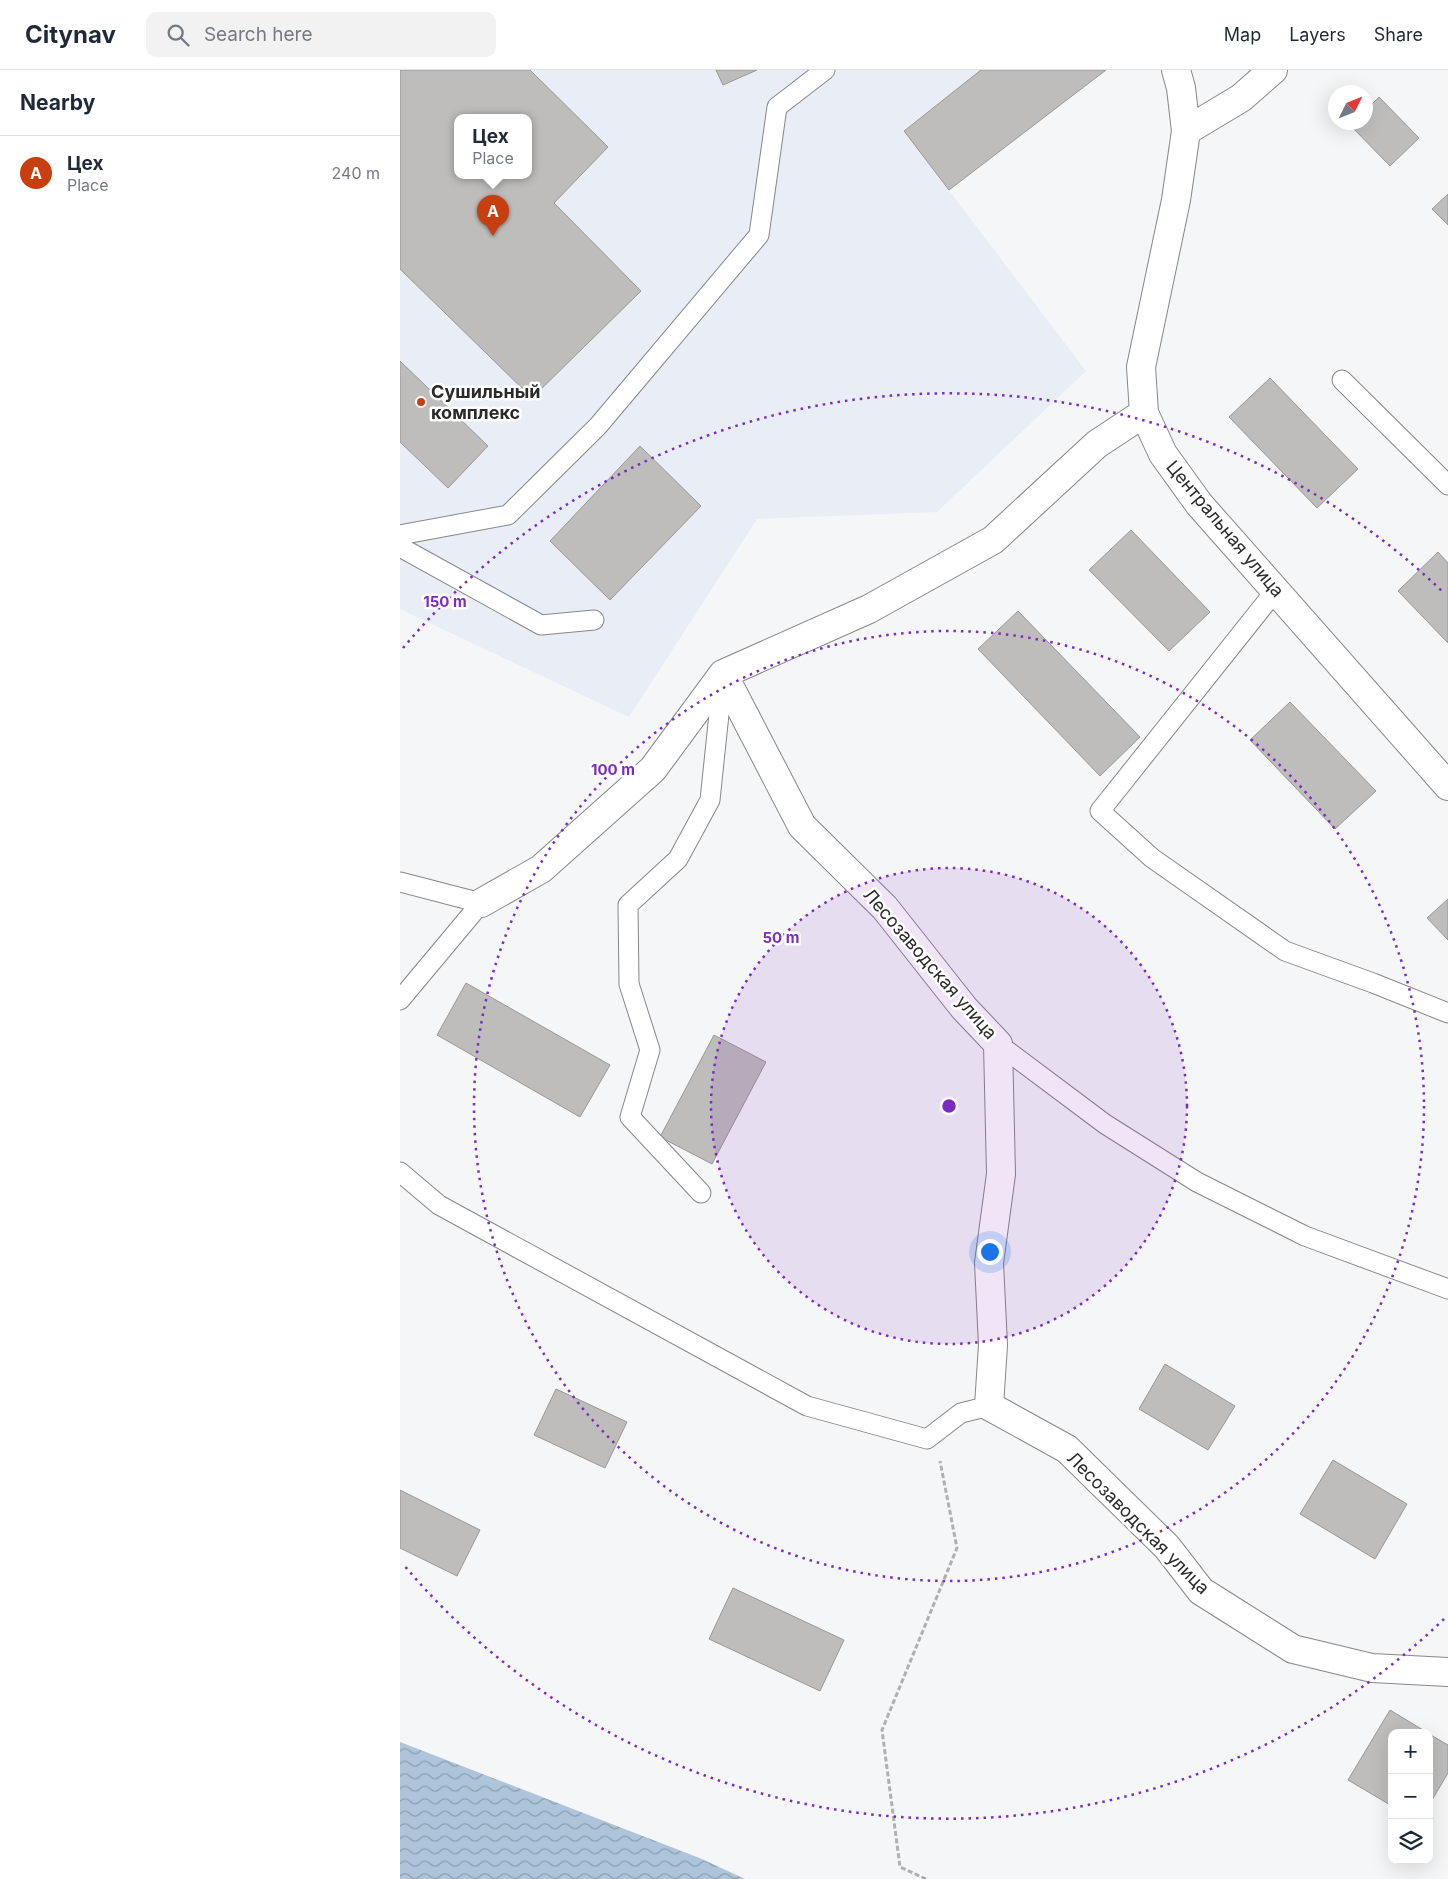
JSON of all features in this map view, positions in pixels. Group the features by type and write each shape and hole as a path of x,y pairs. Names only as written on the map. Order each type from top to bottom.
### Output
{"street":[{"name":"Центральная улица","path":"1176,70 1181,88 1186,131 1176,200 1141,367 1144,413 1163,454 1194,497 1448,786"},
{"path":"1186,131 1241,98 1273,70"},
{"path":"482,903 541,869 653,769 723,674 869,609 994,540 1097,444 1144,413"},
{"name":"Лесозаводская улица","path":"723,674 802,826 885,908 964,1008 998,1044 1001,1174 989,1263 993,1345 989,1406 1067,1450 1167,1547 1201,1591 1293,1650 1372,1668 1448,1672"}],"lane":[{"path":"400,535 508,515 598,426 759,235 777,106 826,70"},
{"path":"1342,380 1448,485"},
{"path":"400,547 541,625 594,620"},
{"path":"1276,590 1100,811 1152,858 1285,951 1448,1013"},
{"path":"701,1193 630,1117 650,1050 629,984 628,905 678,859 710,800 723,674"},
{"path":"400,882 482,903 400,1000"},
{"path":"998,1044 1105,1124 1197,1182 1306,1236 1448,1289"},
{"path":"400,1172 439,1206 807,1406 927,1439 961,1413 989,1406"}],"path":[{"path":"926,1879 900,1867 882,1730 957,1548 935,1434"}],"shaded area":[{"path":"400,70 983,70 903,130 1086,371 937,512 757,519 629,717 400,609"}],"water":[{"path":"400,1742 702,1859 745,1879 400,1879"}],"building":[{"path":"400,70 530,70 608,147 554,203 641,291 532,398 400,269"},
{"path":"716,70 757,70 723,85"},
{"path":"981,70 1106,70 949,190 904,131"},
{"path":"1379,97 1419,138 1390,166 1355,130 1373,130 1373,103"},
{"path":"1448,194 1448,225 1432,209"},
{"name":"Сушильный комплекс","path":"400,361 488,446 448,488 400,442"},
{"path":"1270,378 1358,469 1317,508 1229,417"},
{"path":"640,446 701,506 610,600 550,541"},
{"path":"1131,530 1210,612 1169,651 1089,570"},
{"path":"1438,552 1448,563 1448,643 1398,591"},
{"path":"1018,611 1140,737 1100,776 978,649"},
{"path":"1290,702 1376,791 1335,829 1250,740"},
{"path":"1448,899 1448,940 1427,918"},
{"path":"466,983 610,1065 580,1117 437,1035"},
{"path":"714,1035 766,1062 712,1164 660,1137"},
{"path":"1165,1364 1235,1406 1208,1450 1139,1409"},
{"path":"556,1389 627,1422 605,1468 534,1435"},
{"path":"1333,1460 1407,1504 1375,1559 1300,1514"},
{"path":"400,1490 480,1530 457,1576 400,1548"},
{"path":"733,1588 844,1640 820,1691 709,1639"},
{"path":"1390,1710 1421,1729 1388,1729 1388,1804 1348,1780"},
{"path":"1433,1736 1448,1745 1448,1773 1433,1798"}],"place":[{"name":"Цех","path":"493,236"},
{"name":"Сушильный комплекс","path":"421,402"}]}
